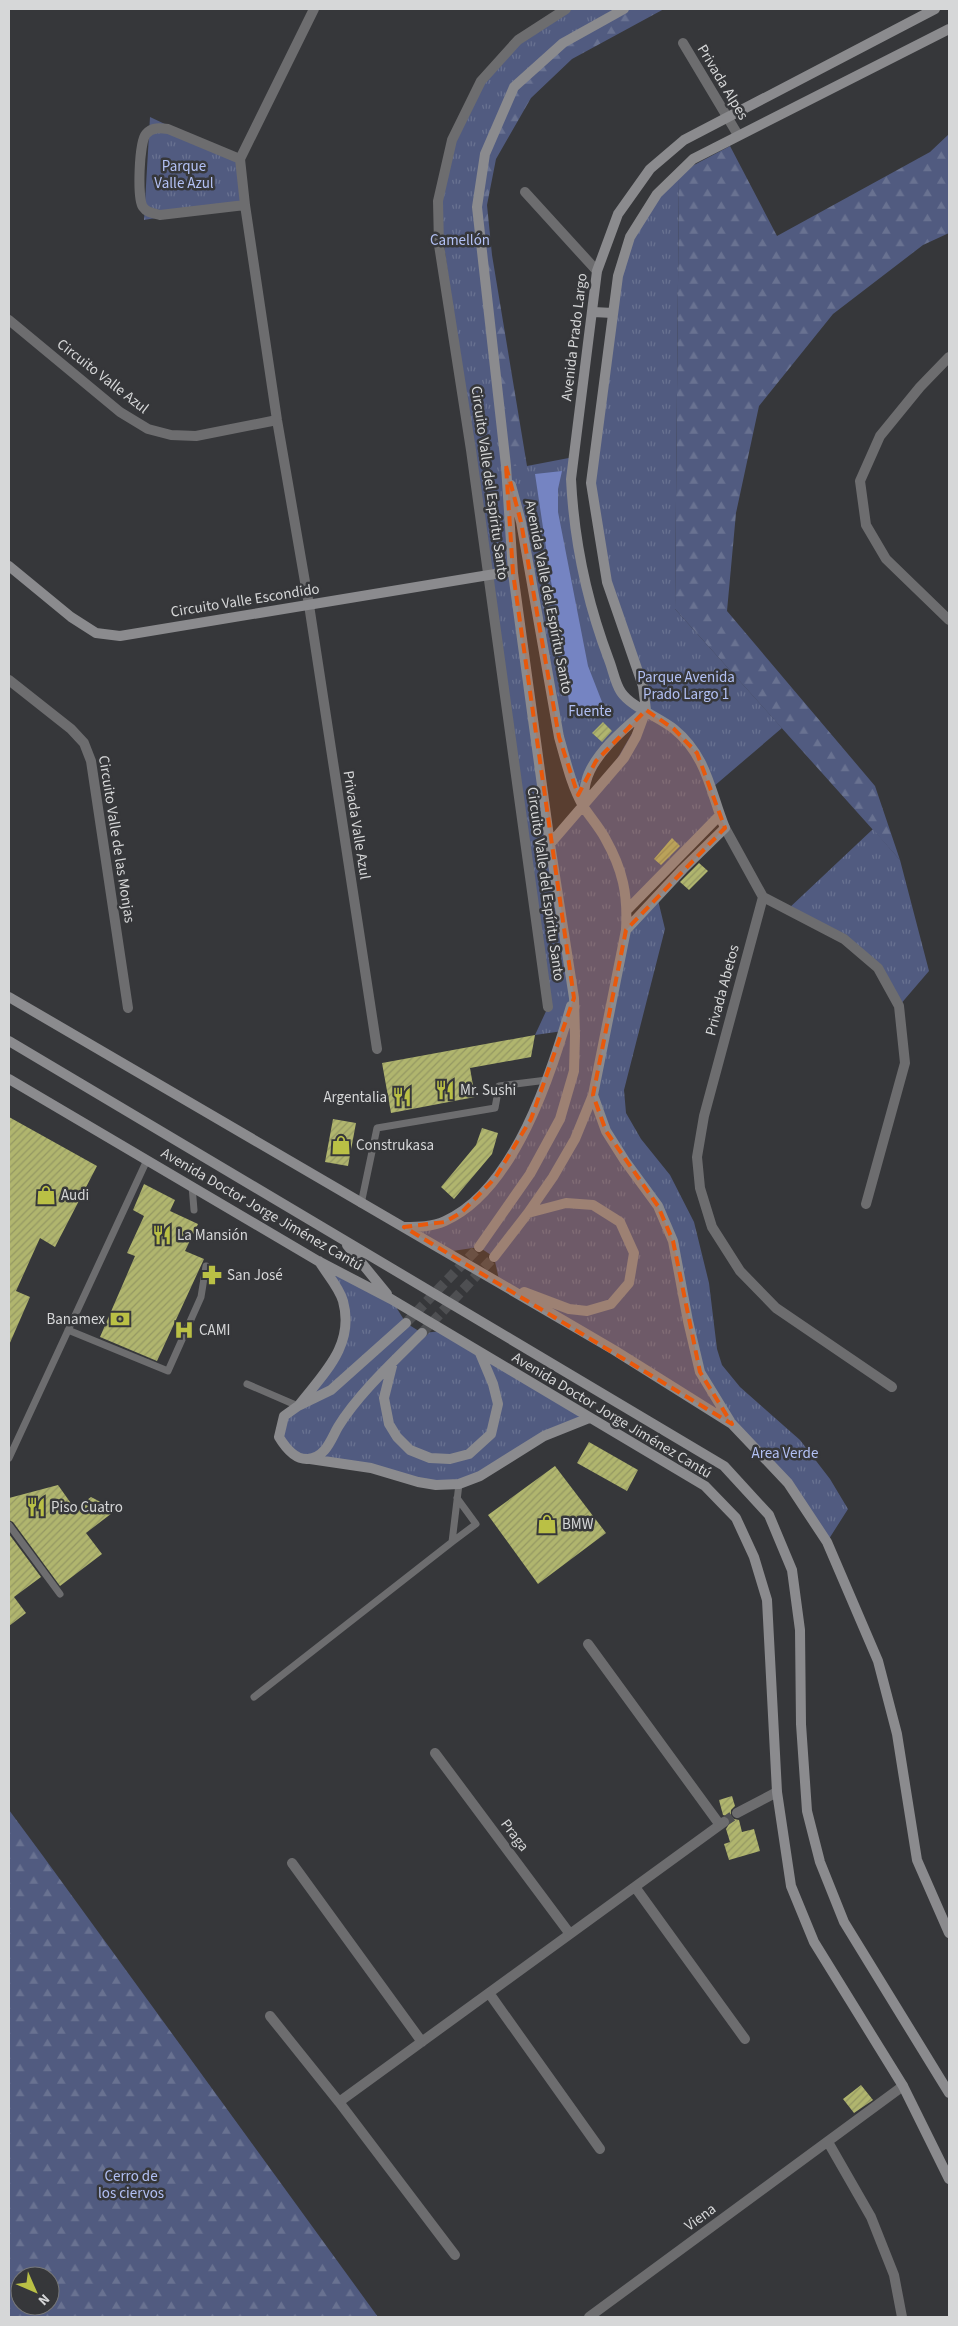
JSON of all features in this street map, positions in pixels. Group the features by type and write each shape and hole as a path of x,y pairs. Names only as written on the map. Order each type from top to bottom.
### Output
{"main road":[{"name":"Avenida Valle del Espíritu Santo","path":"479,1247 530,1174 560,1119 574,1071 574,998 510,572 506,466 477,207 485,154 514,87 563,43 624,9"},
{"name":"Avenida Prado Largo","path":"725,828 713,788 697,753 674,730 631,702 621,692 594,621 572,507 572,478 597,272 618,214 650,169 684,140 935,9"},
{"path":"550,844 624,758 636,737 646,710 643,686 606,582 591,483 618,276 630,237 656,194 693,159 949,29"},
{"path":"593,312 613,313"},
{"name":"Avenida Valle del Espíritu Santo","path":"494,1257 528,1213 575,1139 593,1094 626,930 627,910 623,875 605,838 583,806 568,771 559,737 521,522 506,466"},
{"name":"Circuito Valle Escondido","path":"9,566 79,622 96,633 120,636 510,572"},
{"path":"583,806 586,780 596,761 624,728 646,710"},
{"path":"627,910 720,815"},
{"path":"626,930 683,869 725,828"},
{"path":"9,997 614,1350 732,1424"},
{"path":"404,1227 424,1227 444,1222 462,1212 480,1195 513,1152 531,1119 548,1080 574,998"},
{"name":"Avenida Doctor Jorge Jiménez Cantú","path":"9,1041 724,1466 769,1515 792,1570 800,1630 802,1724 808,1811 820,1862 844,1922 949,2093"},
{"name":"Avenida Doctor Jorge Jiménez Cantú","path":"9,1079 318,1261 391,1299 704,1486 736,1518 754,1557 767,1600 777,1792 791,1886 814,1942 852,2007 903,2086 949,2179"},
{"path":"593,1094 606,1131 658,1206 673,1241 700,1372 732,1424 788,1483 827,1542 874,1652 897,1734 916,1860 949,1933"},
{"path":"500,1284 568,1309 587,1311 611,1304 629,1283 634,1253 620,1222 593,1205 566,1203 528,1213"},
{"path":"342,1239 391,1299"},
{"path":"298,1406 340,1351 346,1327 342,1299 318,1261"},
{"path":"406,1324 331,1390 298,1406 284,1416 279,1437 292,1453 309,1459 371,1468 418,1482 458,1484 480,1476 544,1436 589,1418"},
{"path":"309,1459 322,1454 345,1416 392,1363 422,1333"},
{"path":"392,1363 384,1398 389,1424 397,1437 410,1450 430,1458 450,1459 469,1454 491,1434 498,1404 493,1384 480,1353"}],"street":[{"path":"309,605 277,420 245,205 240,159 314,9"},
{"name":"Circuito Valle del Espíritu Santo","path":"548,1008 471,450 440,244 438,200 452,140 480,81 518,40 566,9"},
{"name":"Privada Alpes","path":"683,43 738,135"},
{"path":"240,159 168,129 156,128 146,134 142,145 139,195 142,206 149,213 160,215 245,205"},
{"path":"525,192 597,272"},
{"name":"Circuito Valle Azul","path":"9,320 120,412 148,429 171,435 196,436 277,420"},
{"path":"949,357 920,387 880,436 860,481 866,525 886,559 949,620"},
{"name":"Privada Valle Azul","path":"309,605 376,1049"},
{"name":"Circuito Valle de las Monjas","path":"9,680 71,729 84,743 91,761 128,1008"},
{"name":"Avenida Prado Largo","path":"725,828 763,897"},
{"path":"763,897 844,939 878,968 899,1006 905,1063 866,1204"},
{"name":"Privada Abetos","path":"763,897 704,1116 697,1157 700,1188 712,1227 740,1271 776,1308 892,1386"},
{"path":"339,2102 722,1823 588,1644"},
{"name":"Praga","path":"436,1753 570,1934"},
{"path":"737,1813 777,1792"},
{"path":"292,1863 422,2042"},
{"path":"634,1887 746,2039"},
{"path":"489,1993 600,2149"},
{"path":"270,2016 339,2102 455,2256"},
{"name":"Viena","path":"589,2317 903,2086"},
{"path":"828,2142 871,2217 894,2275 902,2317"}],"lane":[{"path":"361,1204 377,1128 496,1108 499,1086 548,1080"},
{"path":"9,1458 147,1160"},
{"path":"192,1186 194,1210"},
{"path":"68,1330 168,1371 201,1297 206,1266"},
{"path":"247,1384 298,1406"},
{"path":"452,1542 458,1484"},
{"path":"254,1697 476,1524 457,1498"},
{"path":"9,1525 60,1594"}],"highlighted area":[{"path":"506,466 521,522 559,737 578,795 596,761 646,710 674,729 697,753 725,828 626,930 593,1095 606,1131 658,1206 673,1241 700,1372 732,1424 404,1227 445,1222 462,1212 495,1178 531,1119 574,998 513,573"}],"green space":[{"path":"566,9 624,9 563,43 514,87 485,154 477,207 506,466 527,466 574,457 580,553 620,692 645,710 607,582 591,483 613,313 630,237 657,194 679,175 675,609 782,728 713,787 720,814 627,910 626,929 657,896 665,929 624,1090 626,1113 641,1139 670,1175 694,1222 709,1283 717,1349 722,1365 740,1387 800,1440 830,1479 848,1509 827,1542 788,1483 732,1424 500,1284 494,1257 479,1247 446,1252 404,1227 445,1222 480,1195 531,1119 563,1031 535,1035 548,1007 438,201 452,140 481,81 518,40","holes":["507,469 568,771 583,806 550,843 508,522","645,711 599,790 583,806 596,761"]},
{"path":"624,9 664,9 572,59 531,98 496,159 487,205 492,255 527,466 506,466 477,207 485,154 514,87 563,43"},
{"name":"Parque Valle Azul","path":"150,117 239,159 242,203 144,220"},
{"path":"949,134 949,233 923,245 833,314 759,406 736,513 727,611 875,786 900,860 675,609 679,175 730,146 777,236 930,152"},
{"path":"873,829 900,860 929,971 899,1006 878,968 844,939 787,910"},
{"path":"318,1261 391,1299 406,1323 422,1333 443,1331 589,1418 544,1436 480,1476 436,1485 292,1453 280,1428 340,1351 342,1299"},
{"name":"Cerro de los ciervos","path":"9,1810 43,1856 378,2317 9,2317"}],"shaded area":[{"path":"562,471 558,489 558,512 588,666 604,707 594,713 578,716 570,708 535,474"}],"building":[{"path":"603,722 612,731 602,742 592,733"},
{"path":"672,838 680,846 661,865 654,859"},
{"path":"699,863 708,871 689,890 680,882"},
{"path":"535,1035 531,1057 470,1068 475,1097 391,1113 382,1063"},
{"name":"Audi","path":"9,1117 97,1166 55,1247 40,1238 16,1291 30,1297 9,1345"},
{"path":"333,1119 356,1123 348,1166 325,1162"},
{"path":"482,1128 498,1133 492,1154 454,1199 441,1187 476,1145"},
{"path":"144,1184 175,1200 170,1211 198,1224 185,1251 204,1259 157,1361 100,1337 135,1256 127,1253 144,1216 133,1210"},
{"name":"BMW","path":"589,1442 638,1470 627,1491 577,1463"},
{"name":"BMW","path":"555,1466 606,1533 538,1584 488,1515"},
{"path":"58,1485 75,1509 91,1497 116,1510 86,1533 102,1554 60,1586 13,1522 9,1520 9,1498"},
{"path":"9,1534 41,1577 14,1597 26,1613 9,1626"},
{"path":"732,1796 735,1806 731,1810 731,1816 739,1820 742,1832 754,1829 760,1851 729,1860 724,1844 730,1842 726,1829 731,1821 727,1816 723,1815 719,1800"},
{"path":"861,2085 873,2100 854,2113 843,2099"}],"tunnel":[{"path":"406,1323 479,1247"},
{"path":"422,1333 494,1257"},
{"path":"724,1822 737,1813"}],"place":[{"name":"Mr. Sushi","path":"445,1090"},
{"name":"Argentalia","path":"402,1097"},
{"name":"Construkasa","path":"341,1145"},
{"name":"Audi","path":"46,1195"},
{"name":"La Mansión","path":"162,1235"},
{"name":"San José","path":"212,1275"},
{"name":"Banamex","path":"120,1319"},
{"name":"CAMI","path":"184,1330"},
{"name":"Piso Cuatro","path":"36,1507"},
{"name":"BMW","path":"547,1524"}],"park label":[{"name":"Camellón","path":"460,240"},
{"name":"Parque Avenida Prado Largo 1","path":"686,686"},
{"name":"Fuente","path":"590,711"},
{"name":"Area Verde","path":"785,1453"}]}
